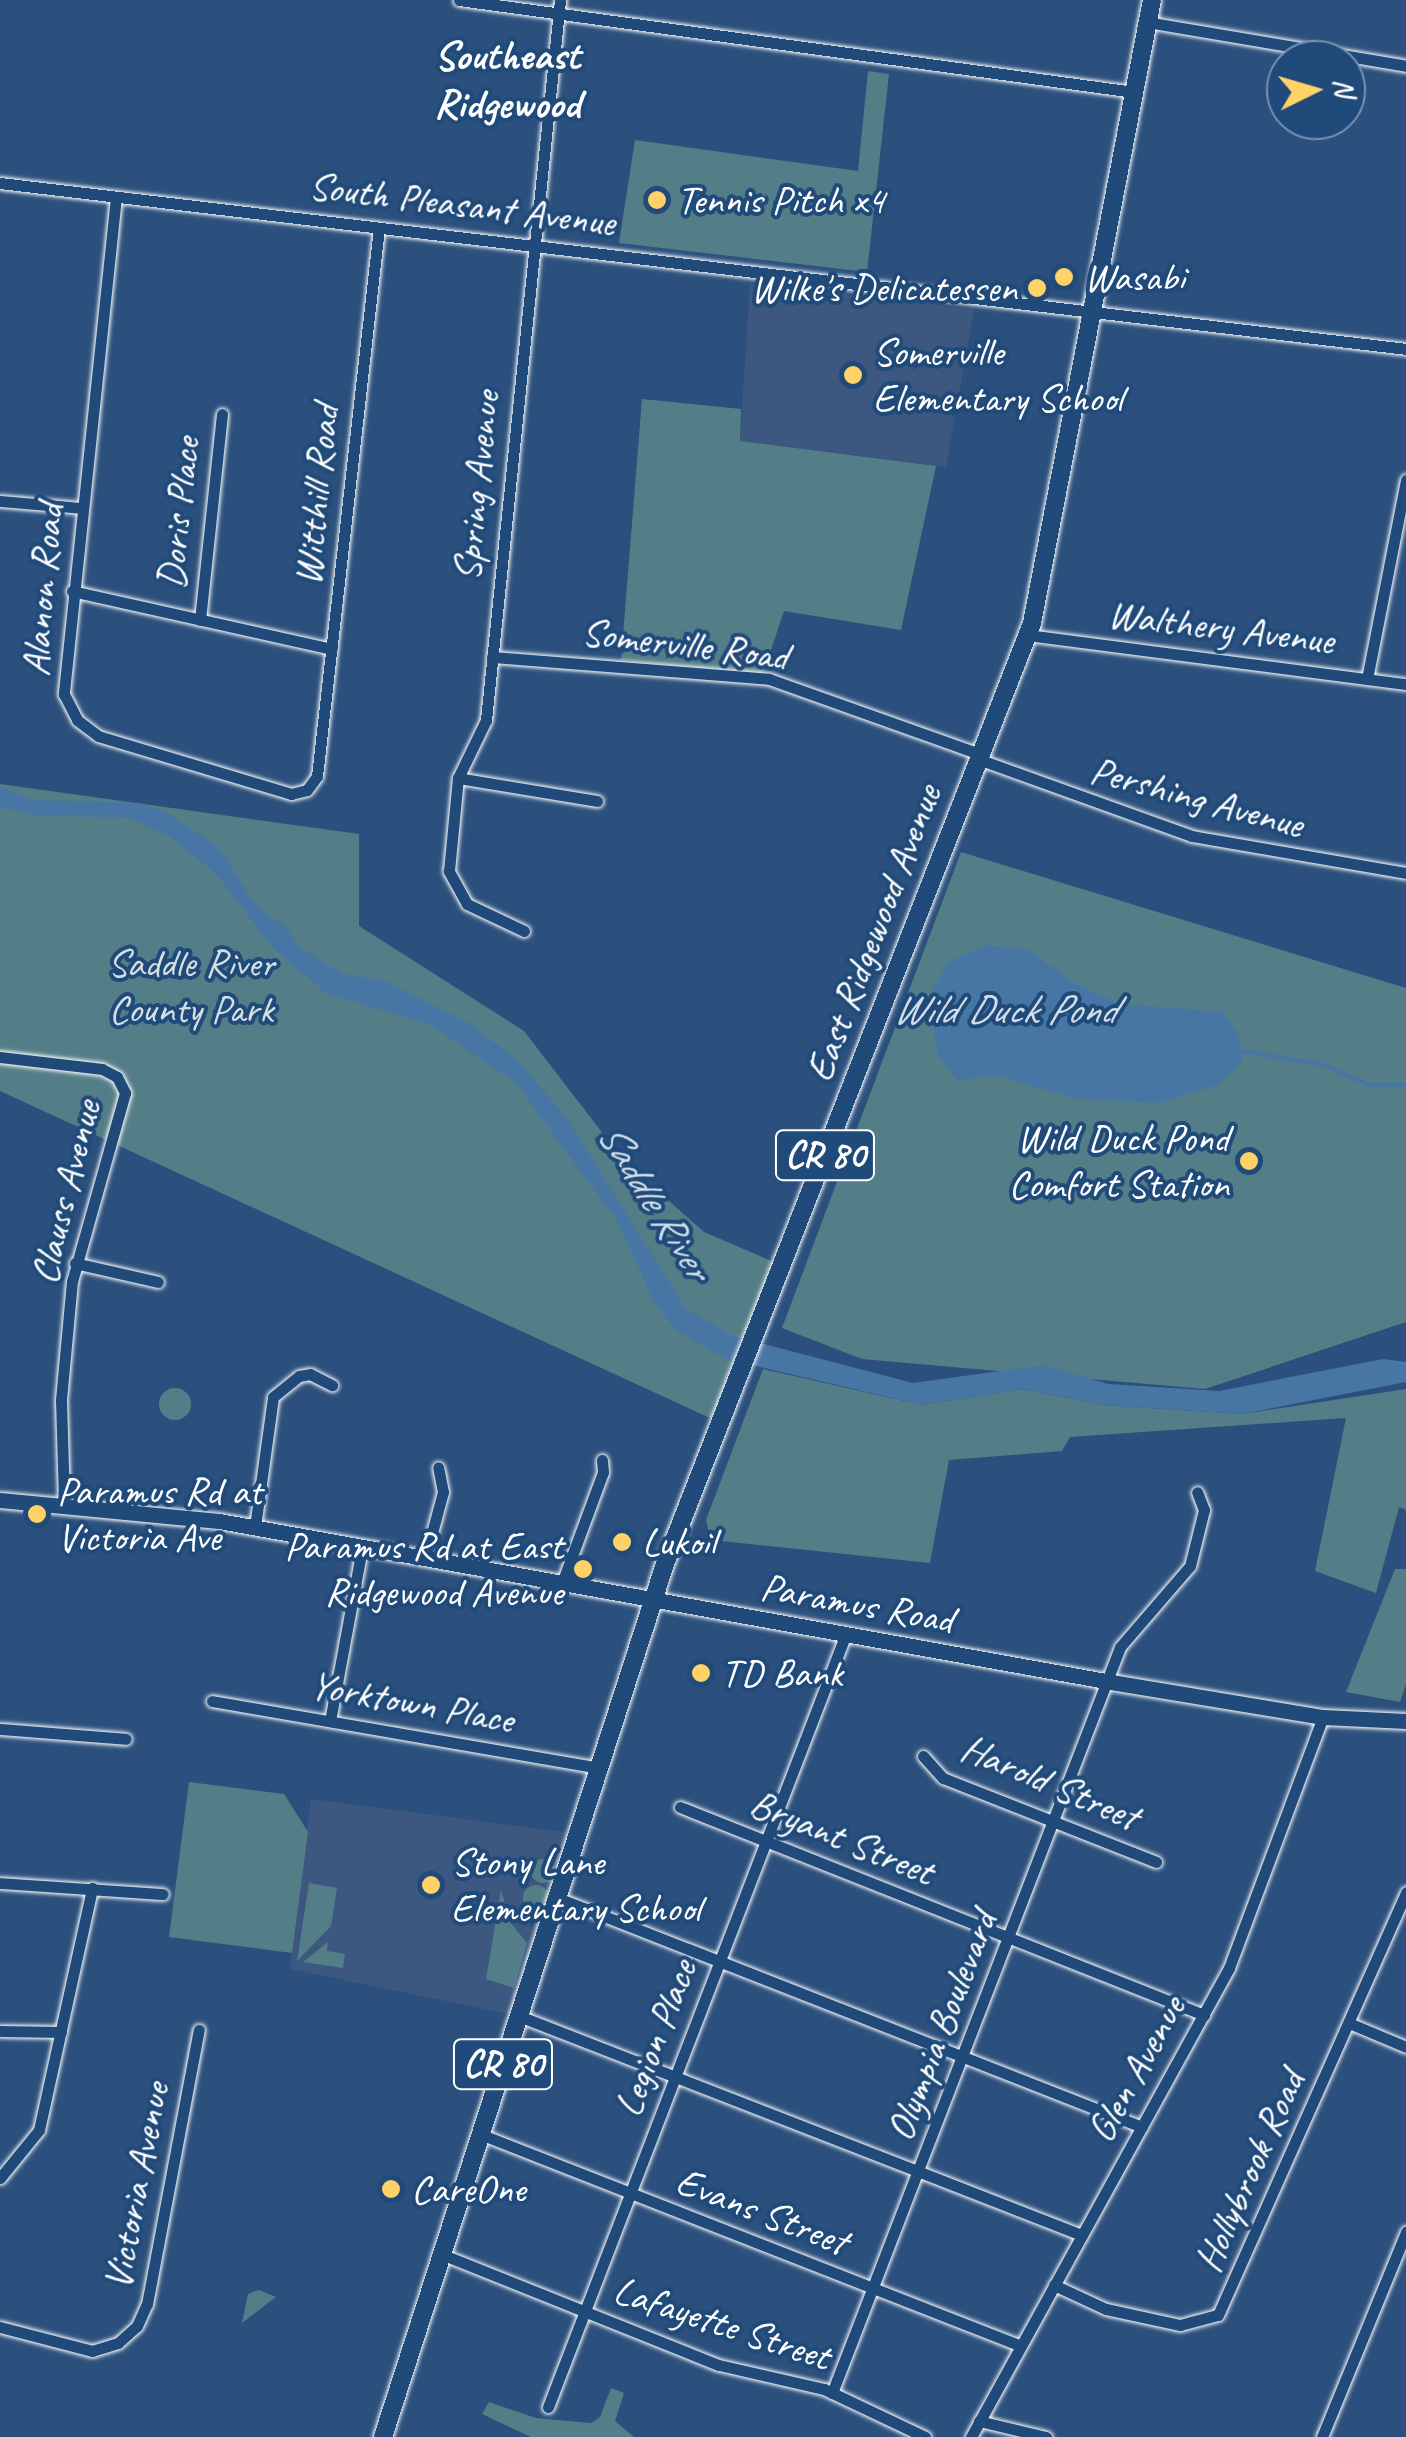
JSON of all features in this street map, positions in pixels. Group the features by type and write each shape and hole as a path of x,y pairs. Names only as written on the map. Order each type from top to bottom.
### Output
{"main road":[{"name":"East Ridgewood Avenue","path":"383,2437 655,1598 1028,635 1094,313 1152,0"},
{"name":"Paramus Road","path":"0,1500 256,1528 1111,1682 1323,1717 1406,1721"}],"street":[{"path":"459,0 559,7 1134,92"},
{"name":"Spring Avenue","path":"524,931 467,904 451,882 458,778 486,720 530,245 559,7"},
{"path":"1148,22 1406,66"},
{"name":"South Pleasant Avenue","path":"0,183 1406,349"},
{"name":"Alanon Road","path":"116,197 62,680 69,708 86,730 291,794 307,790 318,770"},
{"name":"Witthill Road","path":"318,770 379,228"},
{"name":"Doris Place","path":"200,620 222,414"},
{"path":"1368,679 1406,480"},
{"path":"0,501 81,508"},
{"path":"72,591 332,649"},
{"name":"Walthery Avenue","path":"1028,635 1406,684"},
{"name":"Somerville Road","path":"492,656 770,679 979,757"},
{"name":"Pershing Avenue","path":"979,757 1192,836 1406,873"},
{"path":"458,778 597,801"},
{"name":"Clauss Avenue","path":"0,1057 102,1069 122,1085 126,1102 74,1264 61,1400 64,1504"},
{"path":"74,1264 158,1282"},
{"path":"256,1528 273,1397 299,1376 310,1374 332,1385"},
{"path":"562,1582 603,1472 602,1460"},
{"path":"425,1559 443,1492 438,1468"},
{"name":"Olympia Boulevard","path":"832,2393 1111,1682 1126,1633 1190,1566 1204,1510 1198,1492"},
{"path":"330,1721 362,1549"},
{"name":"Legion Place","path":"548,2407 845,1636"},
{"name":"Yorktown Place","path":"212,1701 600,1768"},
{"name":"Glen Avenue","path":"971,2437 1229,1968 1323,1717"},
{"path":"0,1729 126,1739"},
{"name":"Harold Street","path":"923,1756 943,1778 1156,1862"},
{"name":"Bryant Street","path":"680,1807 1204,2014"},
{"path":"0,1883 163,1894"},
{"path":"0,2178 39,2130 92,1888"},
{"name":"Hollybrook Road","path":"1054,2285 1106,2309 1180,2325 1218,2315 1406,1892"},
{"path":"558,1898 1142,2126"},
{"path":"519,2016 1082,2236"},
{"path":"1349,2024 1406,2047"},
{"name":"Victoria Avenue","path":"1,2330 92,2350 118,2343 137,2326 147,2304 199,2030"},
{"path":"0,2031 61,2032"},
{"name":"Evans Street","path":"480,2134 1020,2346"},
{"path":"1322,2437 1406,2232"},
{"name":"Lafayette Street","path":"441,2254 719,2365 832,2393 925,2437"},
{"path":"980,2421 1046,2437"}],"shaded area":[{"name":"Somerville Elementary School","path":"750,284 974,310 946,467 740,441"},
{"name":"Stony Lane Elementary School","path":"311,1799 579,1834 519,2016 290,1969"}],"green space":[{"path":"868,71 889,74 867,272 619,243 635,140 858,171"},
{"path":"642,399 741,409 740,441 936,466 901,630 784,611 763,674 621,660"},
{"name":"Saddle River County Park","path":"0,784 359,834 359,926 524,1031 624,1161 704,1232 783,1266 723,1424 0,1091"},
{"path":"961,852 1406,988 1406,1322 1205,1389 862,1359 782,1328"},
{"path":"763,1369 922,1405 1023,1389 1104,1405 1242,1414 1406,1389 1406,1510 1399,1507 1376,1593 1315,1571 1346,1418 1070,1437 1062,1451 949,1460 930,1563 711,1540 706,1520"},
{"path":"175,1388 186,1393 191,1404 186,1415 175,1420 164,1415 159,1404 164,1393"},
{"path":"1395,1569 1406,1569 1406,1684 1400,1702 1346,1692"},
{"path":"189,1782 284,1794 308,1832 292,1953 169,1937"},
{"path":"543,1859 555,1871 543,1883 531,1871"},
{"path":"309,1883 337,1888 331,1926 297,1961"},
{"path":"536,1885 545,1889 549,1898 545,1907 536,1911 527,1907 523,1898 527,1889"},
{"path":"501,1890 510,1922 527,1943 514,1988 486,1979"},
{"path":"328,1942 327,1951 345,1954 343,1968 303,1962"},
{"path":"259,2290 276,2297 242,2323 248,2294"},
{"path":"611,2388 624,2393 615,2421 634,2437 531,2437 482,2414 489,2402 536,2418 591,2423 600,2417"}],"water":[{"path":"0,786 32,800 140,803 163,811 218,846 256,906 286,927 298,946 343,974 384,980 470,1024 517,1060 566,1117 686,1309 733,1336 913,1383 1044,1365 1108,1384 1219,1391 1383,1359 1406,1362 1406,1382 1242,1414 1104,1405 1023,1389 922,1405 726,1359 675,1329 655,1304 617,1221 516,1083 431,1025 326,993 275,950 216,874 170,837 130,818 32,815 0,807"},
{"name":"Wild Duck Pond","path":"986,945 1026,949 1078,985 1120,1004 1223,1012 1239,1036 1243,1061 1217,1085 1159,1103 1078,1099 994,1075 957,1081 937,1053 930,995 947,963"}],"waterway":[{"path":"1243,1051 1324,1065 1369,1085 1406,1085"}],"place":[{"name":"Tennis Pitch x4","path":"657,200"},
{"name":"Wasabi","path":"1064,277"},
{"name":"Wilke's Delicatessen","path":"1037,288"},
{"name":"Somerville Elementary School","path":"853,375"},
{"name":"Wild Duck Pond Comfort Station","path":"1249,1161"},
{"name":"Paramus Rd at Victoria Ave","path":"37,1514"},
{"name":"Lukoil","path":"622,1542"},
{"name":"Paramus Rd at East Ridgewood Avenue","path":"583,1569"},
{"name":"TD Bank","path":"701,1673"},
{"name":"Stony Lane Elementary School","path":"431,1885"},
{"name":"CareOne","path":"391,2189"}],"district":[{"name":"Southeast Ridgewood","path":"507,80"}],"water label":[{"name":"Saddle River","path":"654,1201"}]}
